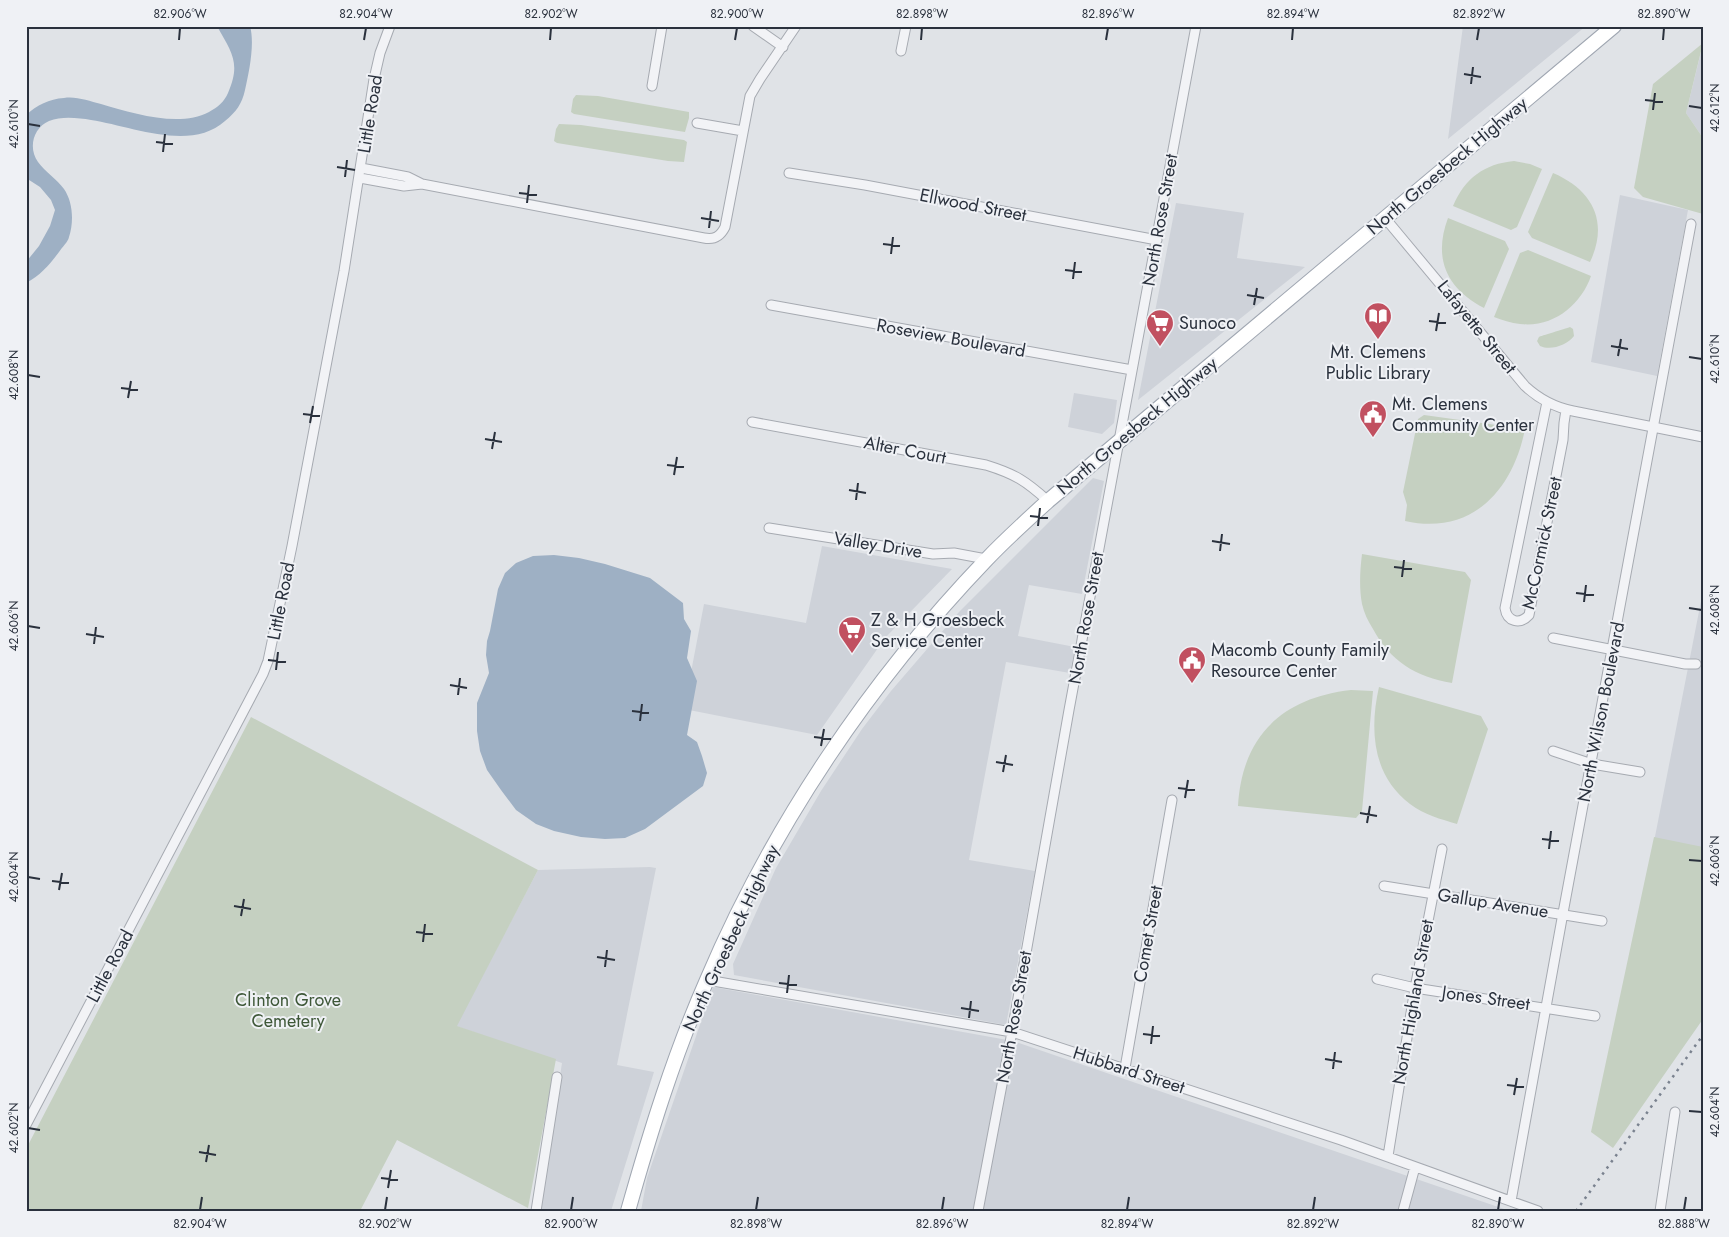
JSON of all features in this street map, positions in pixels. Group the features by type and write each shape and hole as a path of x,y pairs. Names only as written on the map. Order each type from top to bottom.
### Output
{"main road":[{"name":"North Groesbeck Highway","path":"628,1211 674,1064 707,980 741,908 799,803 828,758 886,676 930,623 986,559 1048,501 1614,26"}],"street":[{"name":"Little Road","path":"26,1125 160,872 268,661 326,370 362,168 374,79 380,53 390,26"},
{"path":"652,86 662,26"},
{"path":"753,26 783,47"},
{"path":"362,168 409,186 422,184 708,239 715,238 720,235 725,227 750,96 796,26"},
{"path":"901,51 906,26"},
{"name":"North Rose Street","path":"978,1211 1196,26"},
{"path":"697,123 743,131"},
{"name":"Ellwood Street","path":"789,173 865,185 1157,240"},
{"path":"360,178 388,178"},
{"name":"Lafayette Street","path":"1385,218 1525,386 1547,402 1566,410 1703,437"},
{"name":"North Wilson Boulevard","path":"1511,1201 1691,224"},
{"name":"Roseview Boulevard","path":"771,305 1132,370"},
{"name":"McCormick Street","path":"1547,402 1505,608 1507,616 1514,620 1522,621 1529,615 1564,440 1566,410"},
{"name":"Alter Court","path":"752,422 986,465 1018,477 1028,483 1048,501"},
{"name":"Valley Drive","path":"769,528 933,554 954,553 986,559"},
{"path":"1553,638 1685,664 1696,664"},
{"path":"1553,751 1592,764 1640,772"},
{"name":"Comet Street","path":"1125,1068 1172,800"},
{"name":"North Highland Street","path":"1388,1156 1415,988 1442,849"},
{"name":"Gallup Avenue","path":"1384,886 1602,921"},
{"name":"Jones Street","path":"1377,979 1415,988 1595,1016"},
{"name":"Hubbard Street","path":"707,980 1012,1032 1388,1156 1538,1211"},
{"path":"536,1211 557,1078"},
{"path":"1660,1211 1675,1112"},
{"path":"1403,1211 1415,1167"}],"shaded area":[{"path":"1463,26 1586,26 1448,139"},
{"path":"1703,44 1703,138 1686,113"},
{"path":"1620,195 1688,210 1657,376 1591,362"},
{"path":"1176,203 1244,213 1237,258 1305,267 1138,400"},
{"path":"1074,393 1117,400 1114,423 1102,434 1068,427"},
{"path":"1093,478 1104,481 1082,594 1029,585 1018,636 1075,647 1070,673 1006,662 969,860 1035,871 1006,1025 734,975 733,964 776,868 821,791 862,729 891,691 959,612"},
{"path":"822,546 952,569 885,638 817,735 684,709 704,604 806,623"},
{"path":"1703,591 1703,909 1643,898"},
{"path":"656,868 617,1065 654,1072 611,1211 539,1211 562,1063 456,1026 538,870"},
{"path":"713,987 1013,1041 1510,1211 641,1211 647,1178"}],"green space":[{"path":"1703,43 1686,113 1703,138 1703,214 1643,197 1634,188 1653,84"},
{"path":"576,95 598,96 689,112 689,118 685,132 574,114 571,112 573,99"},
{"path":"559,124 581,125 684,140 687,142 684,162 557,143 554,141"},
{"path":"1514,161 1530,164 1542,169 1517,227 1511,230 1453,206 1463,188 1477,174 1494,165"},
{"path":"1553,173 1578,188 1594,209 1598,234 1596,247 1590,262 1532,238 1528,232"},
{"path":"1448,218 1505,241 1509,249 1484,308 1460,291 1446,271 1442,246"},
{"path":"1528,250 1591,276 1586,287 1573,305 1554,318 1544,322 1520,324 1494,317 1520,253"},
{"path":"1570,327 1573,329 1574,336 1563,344 1549,348 1540,346 1537,341 1540,336"},
{"path":"1424,415 1525,429 1511,471 1499,489 1486,504 1469,515 1450,522 1429,524 1405,521 1407,505 1403,492 1418,419"},
{"path":"1362,554 1465,572 1471,580 1452,683 1427,677 1405,666 1387,650 1380,640 1368,620 1362,604 1360,579"},
{"path":"1379,687 1481,716 1488,729 1457,824 1415,808 1398,793 1388,780 1381,766 1375,736 1374,720"},
{"path":"1351,690 1373,691 1362,811 1356,818 1238,806 1241,781 1248,759 1257,741 1270,725 1286,712 1305,702 1326,694"},
{"name":"Clinton Grove Cemetery","path":"251,717 538,870 457,1026 556,1059 528,1208 397,1140 360,1211 26,1211 26,1149"},
{"path":"1654,837 1703,847 1703,1019 1613,1148 1591,1132"}],"water":[{"path":"217,26 250,26 252,49 247,83 240,104 229,118 211,130 195,135 178,136 70,118 59,118 49,121 39,128 33,145 35,157 67,194 72,212 72,225 66,243 56,256 40,273 26,283 26,262 39,246 50,226 55,210 51,200 40,187 26,178 26,115 44,103 69,98 82,99 141,115 170,119 197,117 209,112 225,99 234,74 233,58"},
{"path":"554,555 605,564 650,578 683,603 684,619 691,631 687,658 697,681 687,735 697,742 702,756 707,773 703,786 645,829 625,838 581,837 554,831 536,824 516,810 487,770 480,751 477,731 477,703 489,673 486,655 487,641 498,589 505,573 516,563 533,556"}],"railway":[{"path":"1576,1211 1703,1035"}],"place":[{"name":"Mt. Clemens Public Library","path":"1378,340"},
{"name":"Sunoco","path":"1160,347"},
{"name":"Mt. Clemens Community Center","path":"1373,438"},
{"name":"Z & H Groesbeck Service Center","path":"852,654"},
{"name":"Macomb County Family Resource Center","path":"1192,684"}]}
